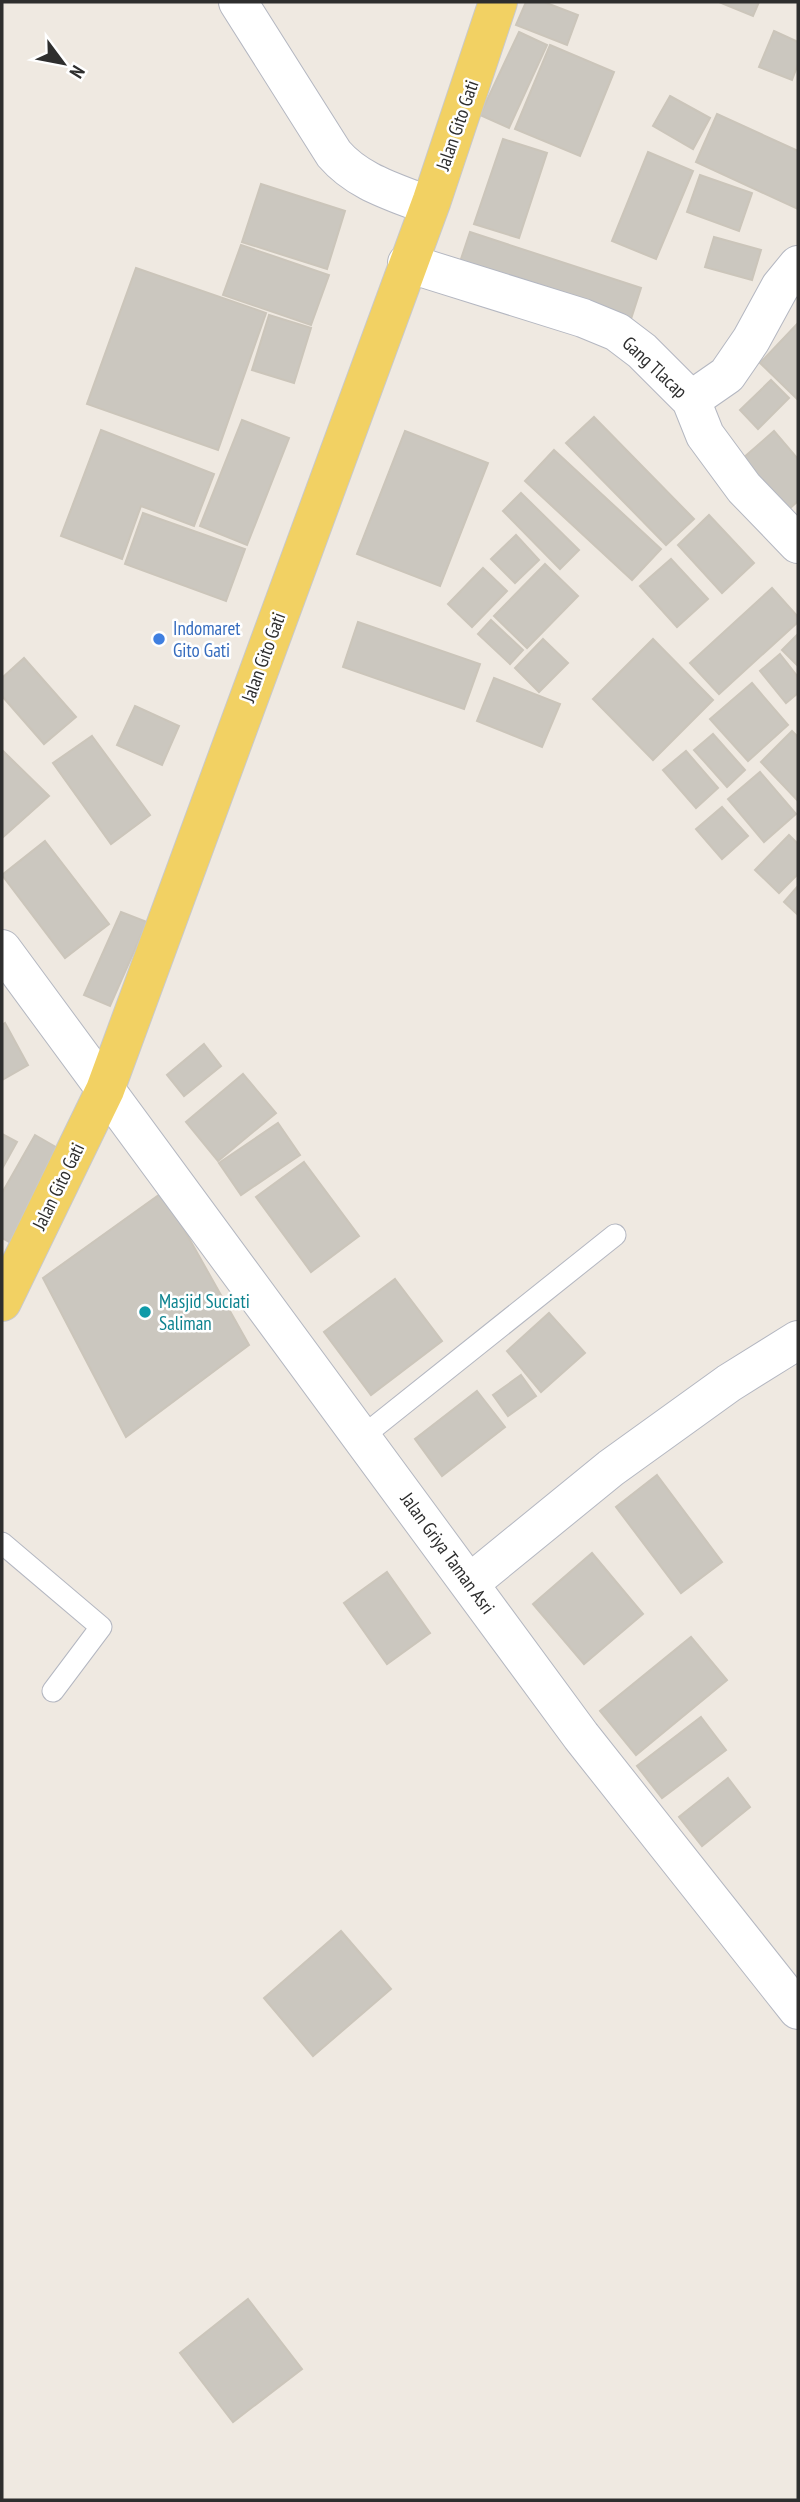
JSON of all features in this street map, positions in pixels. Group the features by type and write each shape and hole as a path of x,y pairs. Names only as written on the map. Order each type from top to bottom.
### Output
{"main road":[{"name":"Jalan Gito Gati","path":"2,1302 105,1090 429,206 498,2"}],"street":[{"path":"238,2 334,154 344,165 368,182 429,206"},
{"name":"Gang Tlacap","path":"407,263 617,331 642,351 691,400 705,435 744,488 798,544"},
{"path":"691,400 727,375 751,340 780,287 798,265"},
{"name":"Jalan Griya Taman Asri","path":"2,949 581,1736 798,2010"},
{"path":"470,1583 611,1468 729,1383 798,1340"}],"lane":[{"path":"362,1437 615,1235"},
{"path":"2,1543 101,1627 53,1690"}],"building":[{"path":"526,2 544,2 578,15 567,45 516,25"},
{"path":"719,2 759,2 753,16"},
{"path":"774,31 798,42 798,64 792,80 759,67"},
{"path":"519,32 547,45 509,128 480,115"},
{"path":"550,45 614,72 580,156 515,129"},
{"path":"670,96 710,118 693,149 653,126"},
{"path":"717,114 798,151 798,209 696,162"},
{"path":"503,139 547,153 519,238 474,224"},
{"path":"648,152 693,171 656,259 612,241"},
{"path":"700,175 752,193 739,231 687,212"},
{"path":"261,184 345,211 327,269 242,242"},
{"path":"470,232 641,288 631,319 460,262"},
{"path":"714,237 761,250 752,280 705,267"},
{"path":"241,245 329,275 311,325 223,295"},
{"path":"136,268 266,313 218,450 87,404"},
{"path":"269,315 311,328 294,383 252,370"},
{"path":"798,323 798,400 760,363"},
{"path":"771,380 789,398 758,429 740,410"},
{"path":"594,417 694,519 666,545 566,443"},
{"path":"242,420 289,438 247,545 200,526"},
{"path":"101,430 214,474 194,526 141,506 122,559 61,536"},
{"path":"405,431 488,463 440,586 357,554"},
{"path":"774,431 798,459 798,501 788,510 743,458"},
{"path":"554,450 661,549 632,580 525,481"},
{"path":"521,493 579,550 560,569 503,511"},
{"path":"143,513 245,549 226,601 125,564"},
{"path":"709,515 754,563 722,593 678,545"},
{"path":"516,535 539,560 515,583 491,559"},
{"path":"671,559 708,599 677,627 640,586"},
{"path":"545,564 578,596 527,648 494,616"},
{"path":"483,568 507,591 472,627 448,604"},
{"path":"772,588 798,617 798,622 719,694 690,663"},
{"path":"491,620 523,650 510,664 478,634"},
{"path":"358,622 480,664 464,709 343,667"},
{"path":"798,634 798,666 782,650"},
{"path":"543,639 568,663 539,692 515,668"},
{"path":"653,639 713,700 653,760 593,699"},
{"path":"780,654 798,677 798,693 786,703 760,671"},
{"path":"24,658 76,717 44,744 2,696 2,678"},
{"path":"494,678 560,704 542,747 477,721"},
{"path":"752,683 788,725 748,761 710,719"},
{"path":"135,706 179,726 162,765 117,745"},
{"path":"792,731 798,737 798,801 761,762"},
{"path":"713,734 745,770 727,787 694,750"},
{"path":"92,736 150,815 111,844 53,763"},
{"path":"2,750 49,796 2,838"},
{"path":"686,751 718,788 696,808 663,770"},
{"path":"760,772 796,814 764,842 728,799"},
{"path":"722,807 748,836 722,859 696,829"},
{"path":"789,835 798,844 798,874 779,893 755,870"},
{"path":"45,841 109,924 65,958 2,875"},
{"path":"798,886 798,915 784,902"},
{"path":"121,912 147,922 110,1006 84,995"},
{"path":"5,1023 28,1065 2,1080 2,1025"},
{"path":"204,1044 221,1066 184,1096 167,1075"},
{"path":"243,1074 276,1113 218,1161 186,1122"},
{"path":"278,1123 300,1155 241,1195 219,1163"},
{"path":"2,1134 17,1142 2,1169"},
{"path":"35,1135 68,1154 16,1246 2,1238 2,1193"},
{"path":"304,1162 359,1236 311,1272 256,1197"},
{"name":"Masjid Suciati Saliman","path":"163,1192 249,1345 126,1437 43,1278"},
{"path":"395,1279 442,1341 371,1395 324,1332"},
{"path":"549,1313 585,1353 541,1392 507,1351"},
{"path":"521,1375 536,1396 508,1416 493,1395"},
{"path":"477,1391 505,1427 442,1476 415,1439"},
{"path":"657,1475 722,1562 681,1593 616,1507"},
{"path":"592,1553 643,1614 584,1664 533,1604"},
{"path":"387,1572 430,1633 387,1664 344,1603"},
{"path":"691,1637 727,1680 636,1755 600,1711"},
{"path":"701,1717 726,1750 662,1798 637,1766"},
{"path":"728,1778 750,1807 702,1846 679,1817"},
{"path":"341,1931 391,1989 313,2056 264,1998"},
{"path":"248,2299 302,2369 233,2422 180,2353"}],"place":[{"name":"Indomaret Gito Gati","path":"159,639"},
{"name":"Masjid Suciati Saliman","path":"145,1312"}]}
